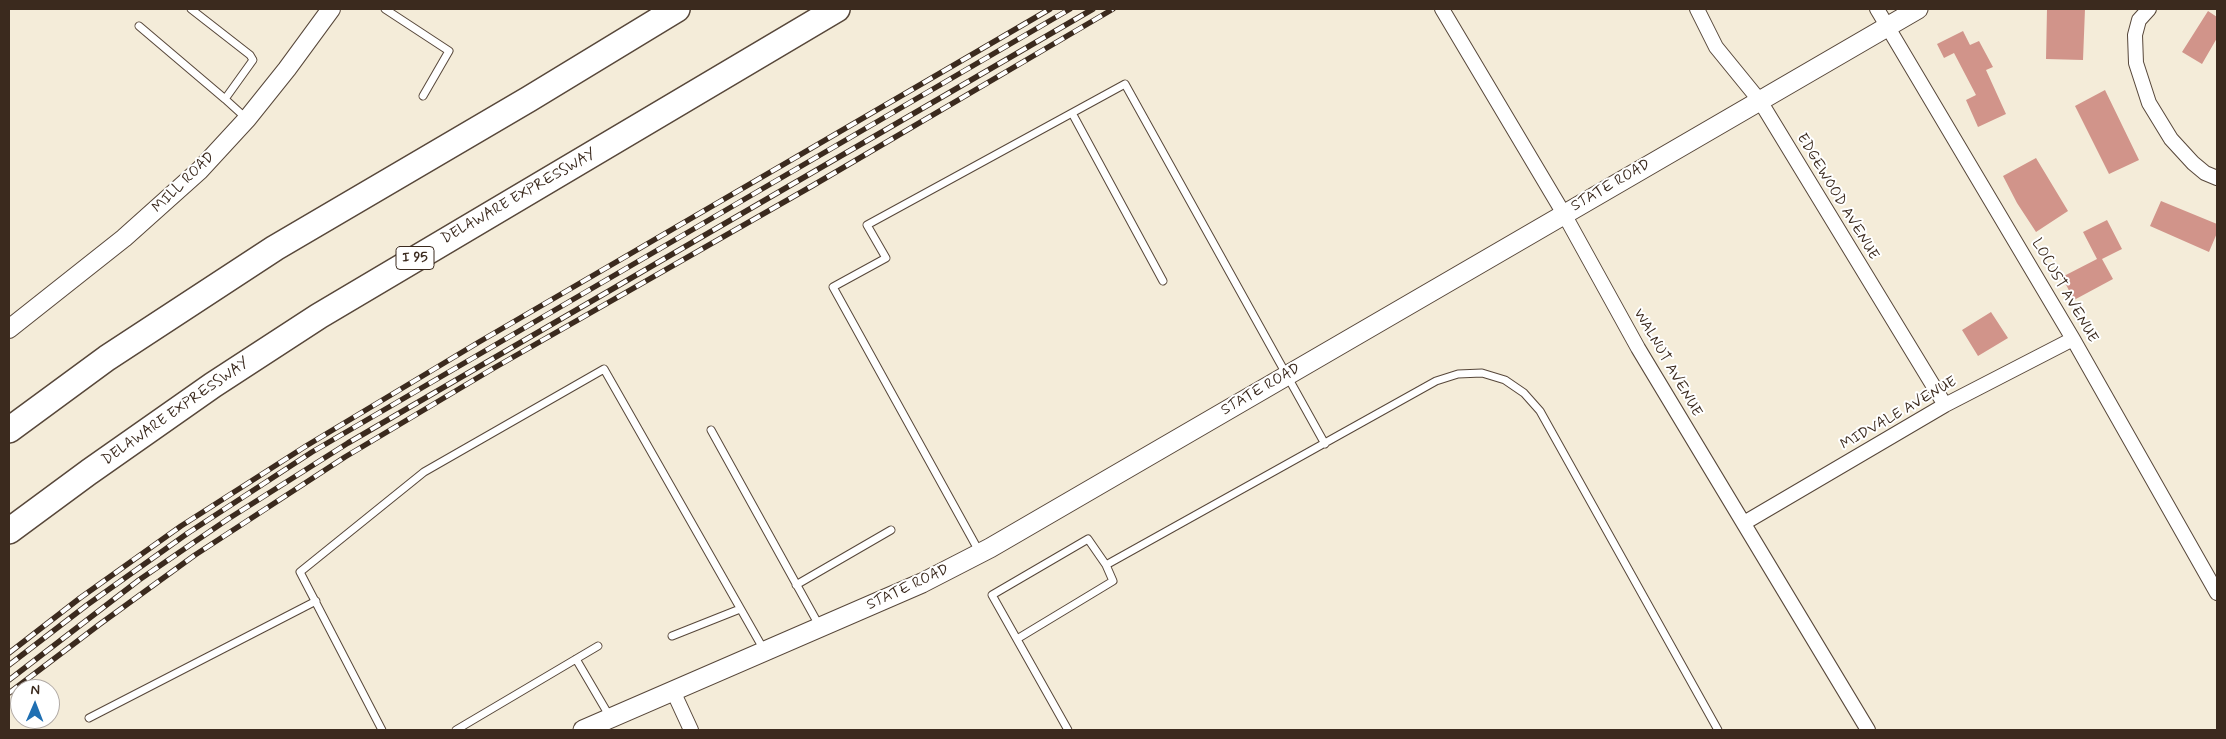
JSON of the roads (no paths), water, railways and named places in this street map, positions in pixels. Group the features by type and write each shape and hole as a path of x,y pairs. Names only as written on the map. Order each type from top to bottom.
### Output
{"highway":[{"path":"9,430 107,358 274,248 529,99 677,9"},
{"name":"DELAWARE EXPRESSWAY","path":"9,532 89,472 213,385 320,316 837,9"}],"main road":[{"name":"STATE ROAD","path":"583,730 820,628 922,582 980,553 1918,9"}],"street":[{"name":"MILL ROAD","path":"9,330 160,207 200,170 247,119 332,9"},
{"name":"WALNUT AVENUE","path":"1442,9 1564,214 1638,348 1868,730"},
{"name":"EDGEWOOD AVENUE","path":"1697,9 1716,47 1760,101 1945,405"},
{"name":"LOCUST AVENUE","path":"1877,9 2073,339 2217,593"},
{"path":"2149,9 2139,20 2136,35 2136,63 2149,103 2171,139 2193,164 2205,173 2217,178"},
{"name":"MIDVALE AVENUE","path":"1744,523 1945,405 2073,339"},
{"path":"673,691 691,730"}],"lane":[{"path":"191,9 250,55 253,60 224,99"},
{"path":"384,9 448,51 423,96"},
{"path":"139,26 247,119"},
{"path":"980,553 833,287 886,258 867,225 1126,84 1325,444"},
{"path":"1072,113 1163,281"},
{"path":"382,730 300,572 424,472 604,369 765,652"},
{"path":"1106,565 1436,381 1458,374 1482,373 1505,380 1524,393 1540,411 1718,730"},
{"path":"712,430 820,628"},
{"path":"796,585 891,530"},
{"path":"1017,640 1113,582 1106,565 1088,539 992,595 1017,640 1068,730"},
{"path":"89,718 316,601"},
{"path":"672,636 740,609"},
{"path":"456,730 598,646"},
{"path":"576,659 611,718"}],"railway":[{"path":"9,653 80,598 181,526 306,446 479,342 1050,9"},
{"path":"9,665 87,605 188,533 312,452 1070,9"},
{"path":"9,680 139,580 228,519 348,443 1093,9"},
{"path":"9,693 195,555 345,457 494,368 812,186 1113,9"}]}
